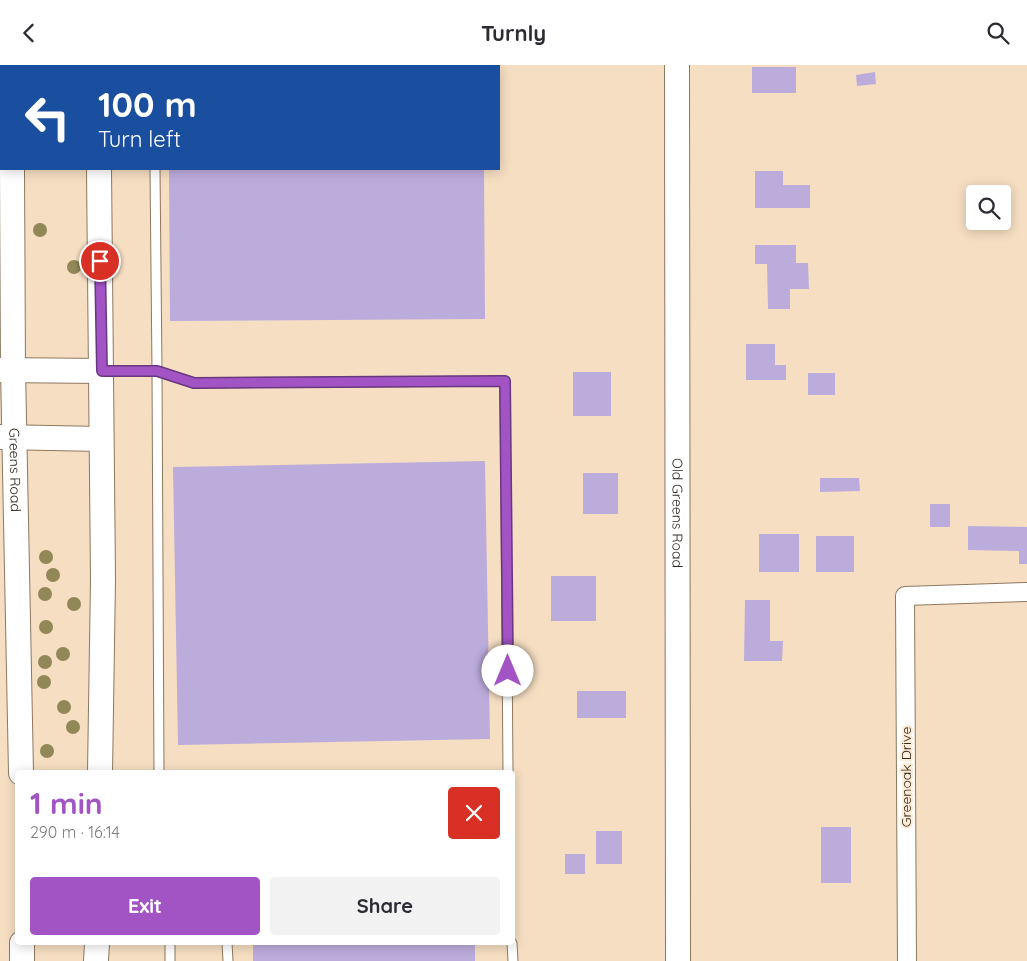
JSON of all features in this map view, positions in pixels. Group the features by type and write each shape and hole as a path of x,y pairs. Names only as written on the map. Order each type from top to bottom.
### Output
{"main road":[{"name":"Old Greens Road","path":"677,65 678,961"},
{"name":"Greens Road","path":"12,170 6,370 21,770"},
{"path":"99,170 103,579 100,770"},
{"path":"6,370 102,371"},
{"path":"7,437 101,439"},
{"path":"22,945 22,961"},
{"path":"96,961 97,945"}],"street":[{"name":"Greenoak Drive","path":"907,961 905,596 1027,592"}],"lane":[{"path":"155,170 159,770"},
{"path":"102,371 157,371 194,383 505,381 508,770"},
{"path":"170,945 170,961"},
{"path":"227,945 228,961"},
{"path":"512,945 513,961"}],"building":[{"path":"752,67 796,67 796,93 752,93"},
{"path":"875,72 876,84 857,86 856,75"},
{"path":"169,170 484,170 485,319 170,321"},
{"path":"755,171 783,171 783,185 810,185 810,208 755,208"},
{"path":"755,245 796,245 796,263 808,263 809,289 790,289 790,309 768,309 767,264 755,264"},
{"path":"746,344 775,344 775,365 786,365 786,380 746,380"},
{"path":"573,372 611,372 611,416 573,416"},
{"path":"808,373 835,373 835,395 808,395"},
{"path":"485,461 490,739 178,745 173,467"},
{"path":"583,473 618,473 618,514 583,514"},
{"path":"820,478 859,478 860,491 820,492"},
{"path":"930,504 950,504 950,527 930,527"},
{"path":"968,526 1027,527 1027,564 1019,564 1019,551 968,550"},
{"path":"759,534 799,534 799,572 759,572"},
{"path":"816,536 854,536 854,572 816,572"},
{"path":"551,576 596,576 596,621 551,621"},
{"path":"745,600 770,600 770,641 783,641 782,661 744,661"},
{"path":"577,691 626,691 626,718 577,718"},
{"path":"821,827 851,827 851,883 821,883"},
{"path":"596,831 622,831 622,864 596,864"},
{"path":"565,854 585,854 585,874 565,874"},
{"path":"253,945 475,945 475,961 253,961"}],"route":[{"path":"100,261 102,371 157,371 194,383 505,381 508,671"}]}
